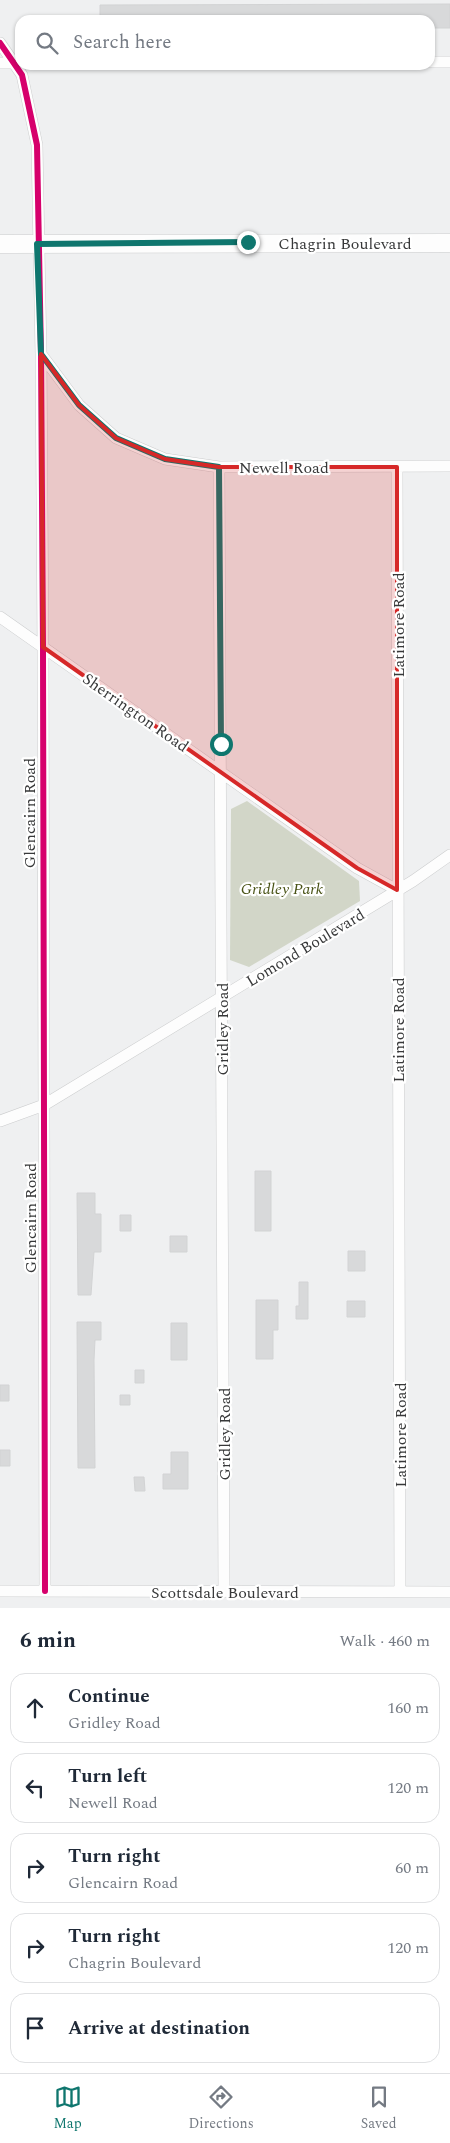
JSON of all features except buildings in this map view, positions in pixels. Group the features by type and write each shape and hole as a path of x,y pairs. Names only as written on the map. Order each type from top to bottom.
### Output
{"main road":[{"name":"Chagrin Boulevard","path":"0,244 450,243"}],"street":[{"name":"Glencairn Road","path":"0,43 15,60"},
{"path":"435,62 450,62"},
{"path":"0,63 15,63"},
{"name":"Glencairn Road","path":"21,70 36,133 37,244 41,354 45,1591"},
{"name":"Newell Road","path":"41,354 79,405 116,438 165,459 219,467 450,466"},
{"name":"Gridley Road","path":"219,467 224,1592"},
{"name":"Latimore Road","path":"397,467 400,1592"},
{"name":"Sherrington Road","path":"0,617 357,868 397,890"},
{"name":"Lomond Boulevard","path":"0,1121 44,1105 450,856"},
{"name":"Scottsdale Boulevard","path":"0,1591 450,1592"}],"highlighted area":[{"path":"41,354 79,405 116,438 165,459 219,467 397,467 397,890 357,868 43,647"}],"green space":[{"name":"Gridley Park","path":"247,801 359,881 360,901 249,967 230,960 231,809"}],"cycle path":[{"path":"0,43 15,65"},
{"path":"19,70 22,75 37,145 41,354 45,1591"}],"route":[{"path":"221,744 219,467 165,459 116,438 79,405 41,354 37,244 248,242"}]}
